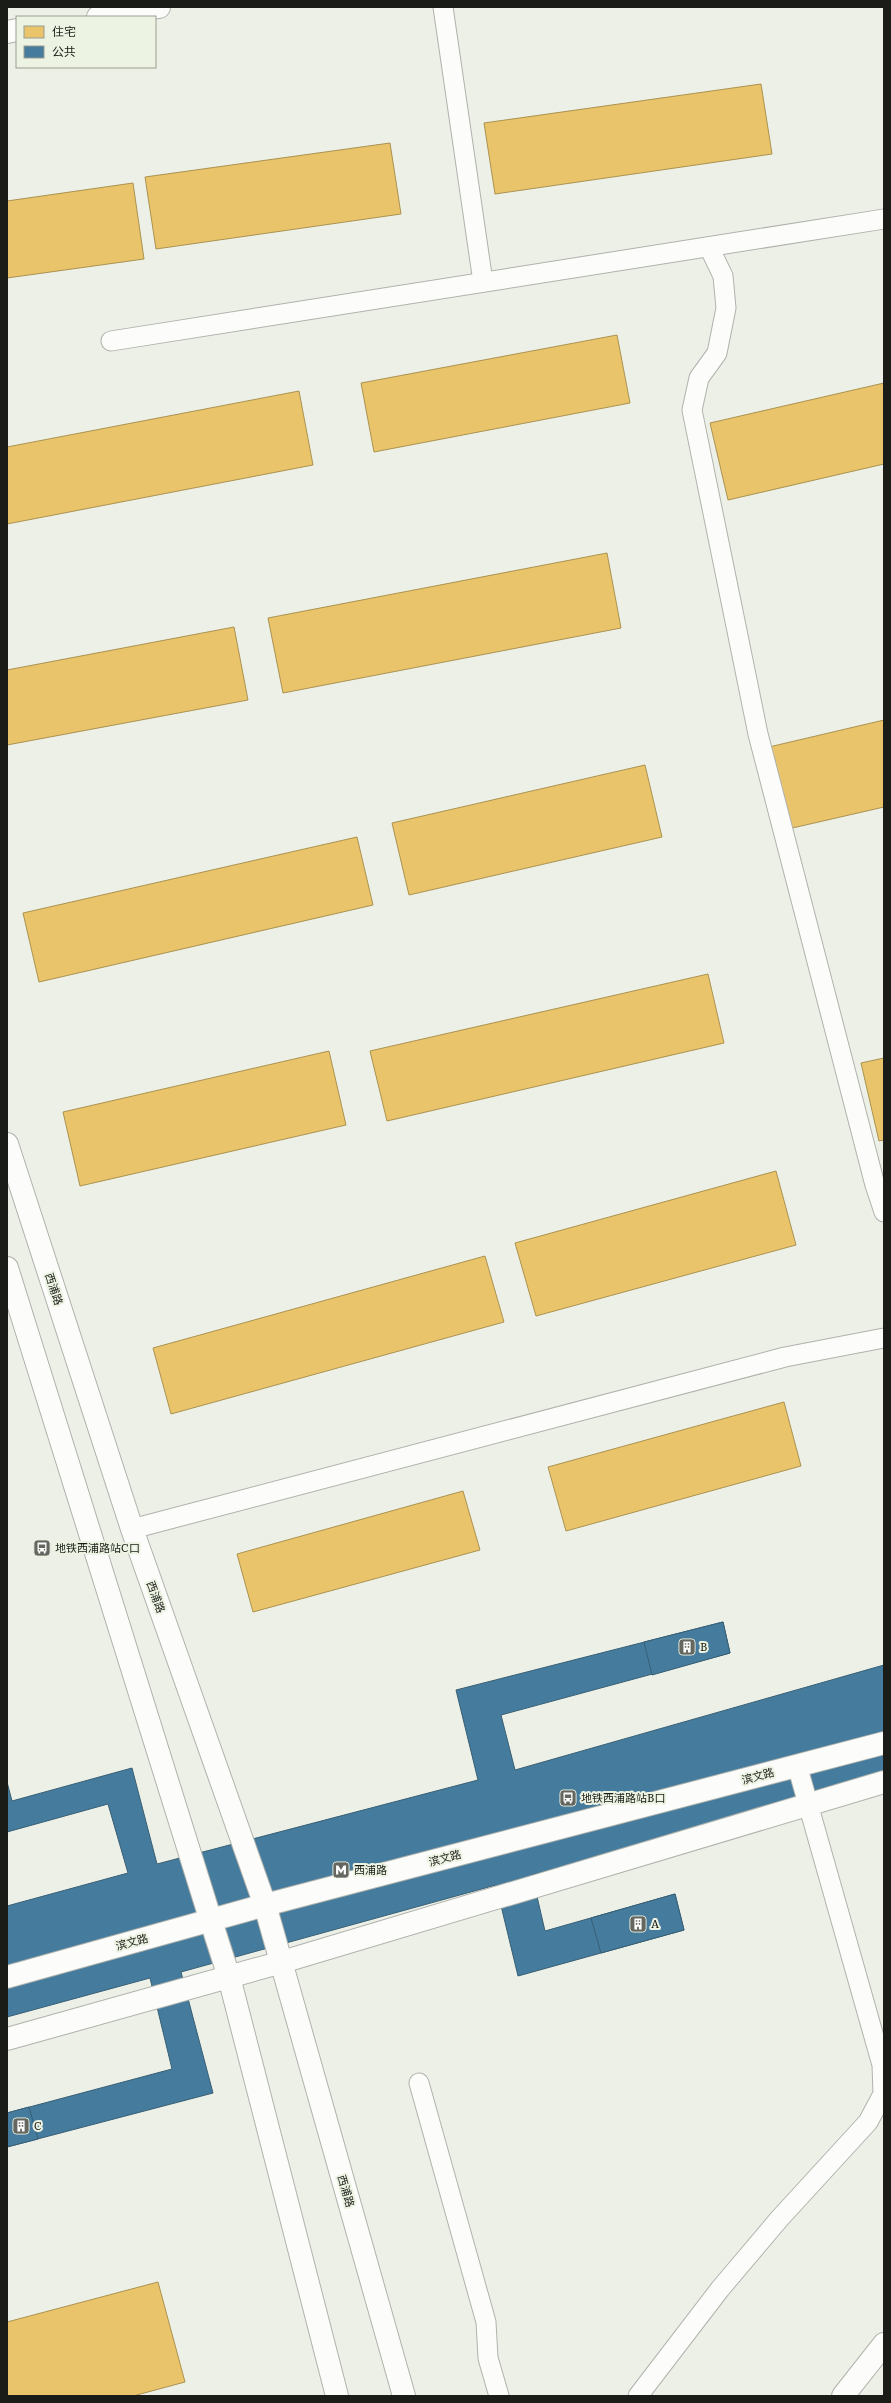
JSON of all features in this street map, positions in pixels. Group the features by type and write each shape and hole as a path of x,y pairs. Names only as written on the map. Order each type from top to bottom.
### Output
{"main road":[{"path":"104,16 159,7"},
{"name":"西浦路","path":"7,1144 132,1530 265,1905 404,2396"},
{"path":"7,1268 229,1977 337,2396"},
{"name":"滨文路","path":"7,1977 265,1905 884,1742"},
{"path":"7,2039 282,1962 884,1782"},
{"path":"843,2396 884,2344"}],"lane":[{"path":"443,7 483,282"},
{"path":"111,342 884,219"},
{"path":"709,247 723,276 726,308 718,353 699,378 692,410 758,734 875,1185 884,1212"},
{"path":"132,1530 786,1357 884,1338"},
{"path":"638,2396 720,2289 780,2218 868,2122 883,2094 882,2065 797,1765"},
{"path":"420,2083 486,2322 488,2358 498,2396"}],"building: 住宅":[{"path":"761,84 772,154 495,194 484,123"},
{"path":"390,143 401,214 156,249 145,177"},
{"path":"133,183 144,259 7,278 7,201"},
{"path":"617,335 630,403 374,452 361,383"},
{"path":"884,383 884,464 728,500 710,423"},
{"path":"299,391 313,465 7,524 7,447"},
{"path":"607,553 621,628 283,693 268,618"},
{"path":"234,627 248,700 7,745 7,670"},
{"path":"884,720 884,807 788,829 769,747"},
{"path":"645,765 662,837 409,895 392,823"},
{"path":"357,837 373,905 39,982 23,913"},
{"path":"708,974 724,1043 387,1121 370,1051"},
{"path":"329,1051 346,1125 80,1186 63,1112"},
{"path":"884,1058 884,1140 879,1141 861,1063"},
{"path":"776,1171 796,1245 536,1316 515,1243"},
{"path":"485,1256 504,1322 171,1414 153,1348"},
{"path":"784,1402 801,1466 566,1531 548,1467"},
{"path":"463,1491 480,1550 253,1612 237,1554"},
{"path":"158,2282 185,2382 133,2396 7,2396 7,2322"}],"building: 公共":[{"name":"西浦路","path":"723,1622 730,1653 501,1715 515,1770 884,1665 884,1778 532,1875 545,1931 675,1894 684,1930 518,1976 496,1885 181,1972 213,2093 7,2147 7,2113 172,2069 150,1978 7,2017 7,1906 128,1873 108,1804 7,1832 7,1782 12,1801 132,1768 157,1864 478,1780 456,1690"},
{"name":"B","path":"723,1622 730,1653 652,1675 644,1642"},
{"name":"A","path":"675,1894 684,1930 601,1953 591,1918"},
{"name":"C","path":"29,2107 38,2139 7,2147 7,2113"}],"place":[{"name":"地铁西浦路站C口","path":"42,1548"},
{"name":"B","path":"687,1647"},
{"name":"地铁西浦路站B口","path":"568,1798"},
{"name":"西浦路","path":"341,1870"},
{"name":"A","path":"638,1924"},
{"name":"C","path":"21,2126"}]}
